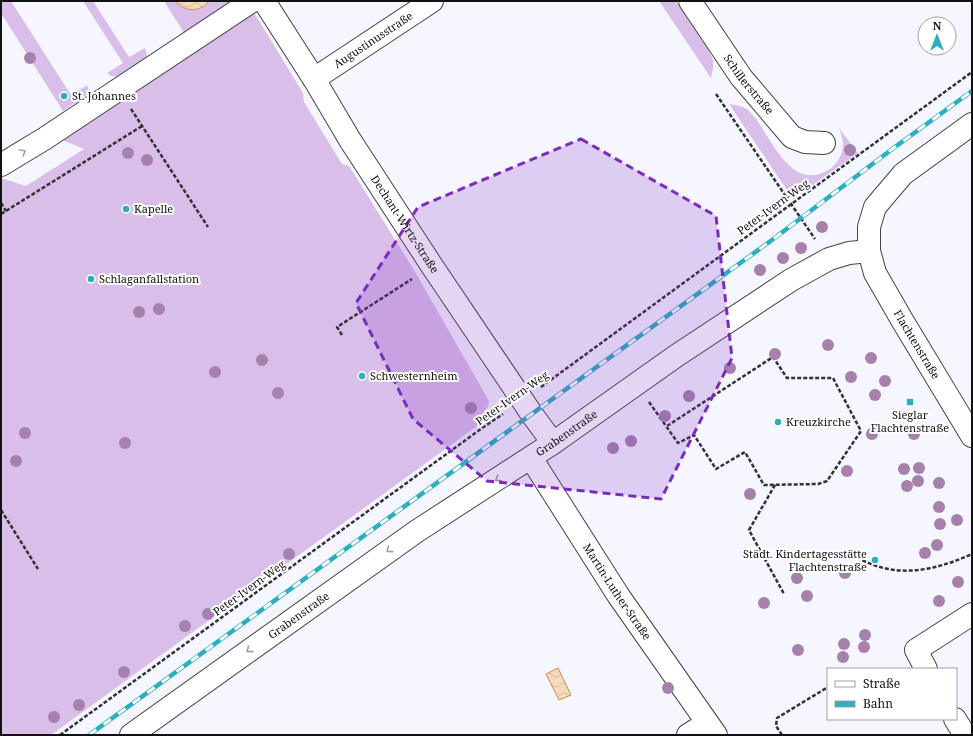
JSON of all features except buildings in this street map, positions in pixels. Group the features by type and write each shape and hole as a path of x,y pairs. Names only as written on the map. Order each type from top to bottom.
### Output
{"street":[{"path":"1,165 44,139 252,1"},
{"name":"Dechant-Wirtz-Straße","path":"264,1 314,79 350,140 432,266 553,443"},
{"name":"Augustinusstraße","path":"314,79 432,1"},
{"name":"Schillerstraße","path":"690,1 741,77 792,137 805,142 824,143"},
{"path":"869,251 869,227 875,208 903,174 972,124"},
{"name":"Grabenstraße","path":"131,735 417,531 531,458 676,356 791,280 829,259 849,252 869,251"},
{"name":"Flachtenstraße","path":"869,251 875,273 972,436"},
{"name":"Martin-Luther-Straße","path":"531,458 618,595 712,729 688,735"},
{"path":"925,668 916,650 972,614"},
{"path":"956,720 965,735"}],"path":[{"name":"Peter-Ivern-Weg","path":"60,735 479,430 523,400 972,72"},
{"path":"118,90 208,228"},
{"path":"716,94 829,259"},
{"path":"1,214 142,126"},
{"path":"1,203 6,211"},
{"path":"342,335 336,327 432,266"},
{"path":"636,384 678,443 694,435 716,468 745,452 764,485 818,484 827,481 861,431 833,378 787,378 773,357 667,426"},
{"path":"776,485 748,530 784,594"},
{"path":"1,510 38,569"},
{"path":"852,554 868,564 883,569 913,570 940,566 972,554"},
{"path":"782,735 776,726 777,718 827,688"}],"highlighted area":[{"path":"581,139 716,216 732,358 661,499 487,481 413,419 356,303 418,207"}],"shaded area":[{"path":"1,1 11,1 71,95 87,85 89,91 86,96 63,111 1,13"},
{"path":"83,1 93,1 129,57 145,48 147,56 146,59 118,77 111,76 107,73 123,63"},
{"path":"164,1 247,1 303,93 304,102 342,164 349,166 414,270 489,401 484,421 51,735 1,735 1,178 26,186 84,149 60,139 196,52"},
{"path":"659,1 676,1 708,49 713,60 711,78"},
{"path":"729,104 747,109 788,165 798,172 809,175 822,173 835,165 843,150 839,128 858,153 797,196 787,190"}],"water":[{"path":"175,1 209,1 201,8 192,10 179,5"},
{"path":"558,668 571,695 559,700 546,674"}],"railway":[{"path":"89,735 772,240 972,91"}],"place":[{"name":"St. Johannes","path":"64,96"},
{"name":"Kapelle","path":"126,209"},
{"name":"Schlaganfallstation","path":"91,279"},
{"name":"Schwesternheim","path":"362,376"},
{"name":"Sieglar Flachtenstraße","path":"910,402"},
{"name":"Kreuzkirche","path":"778,422"},
{"name":"Städt. Kindertagesstätte Flachtenstraße","path":"875,560"}]}
